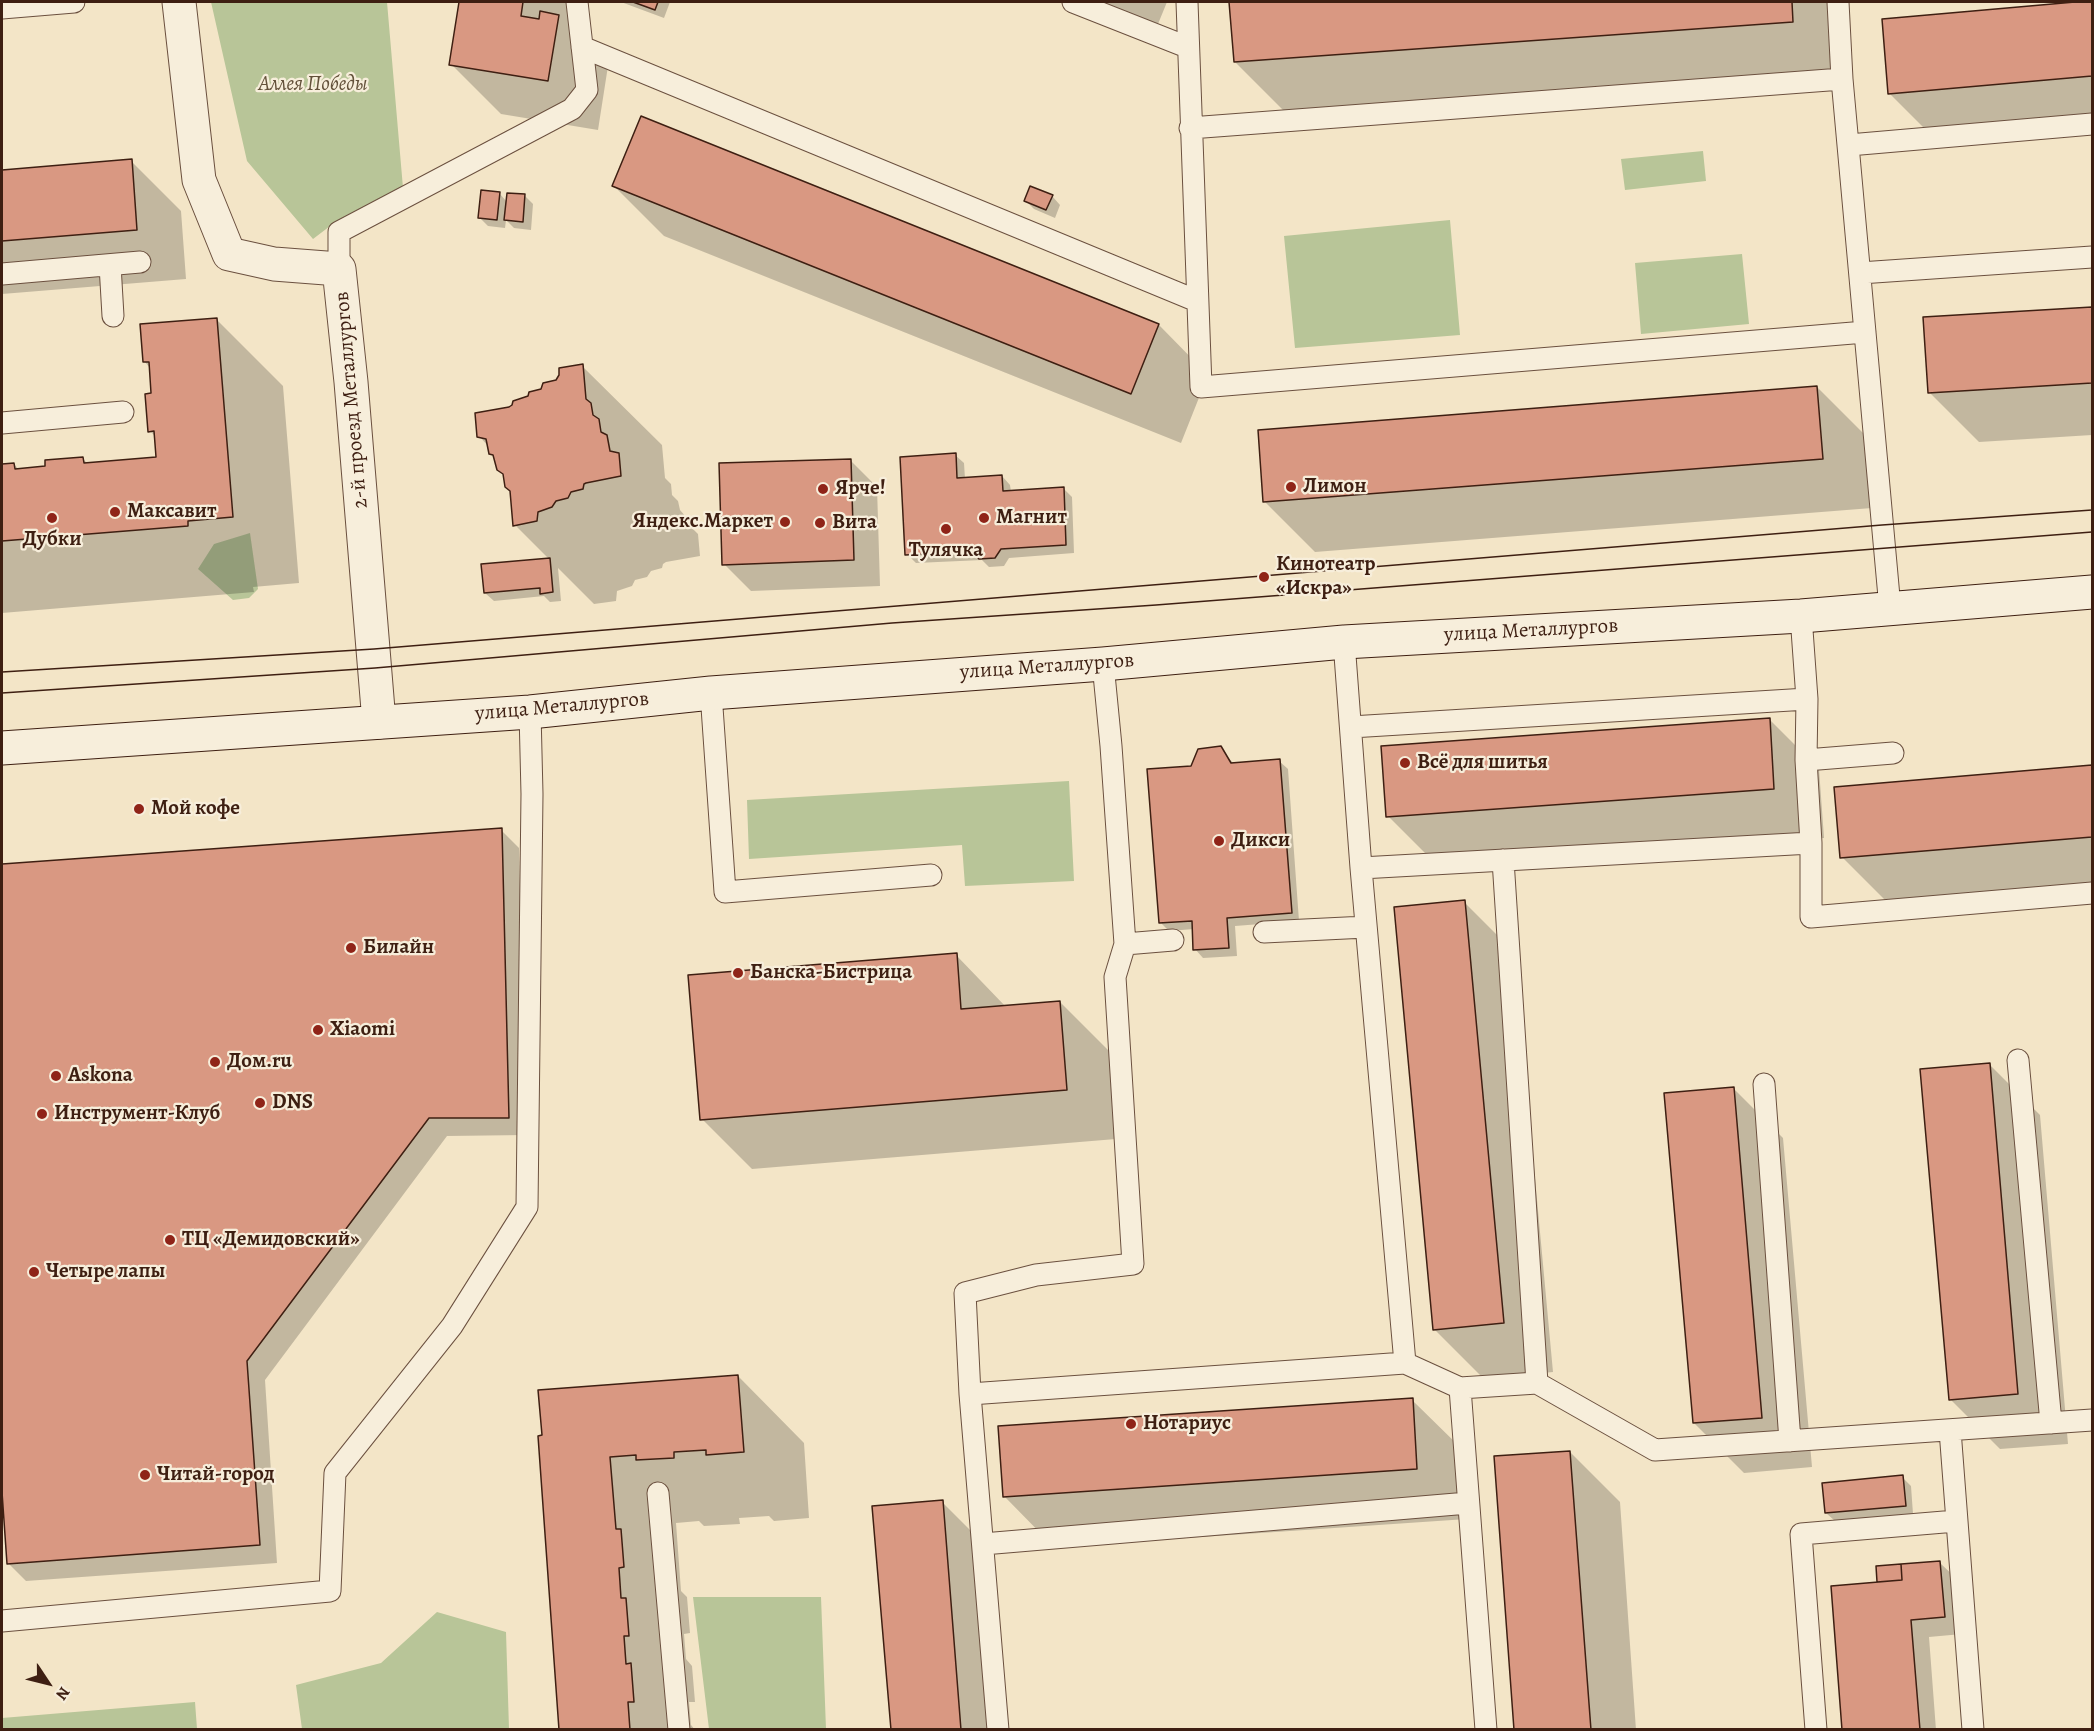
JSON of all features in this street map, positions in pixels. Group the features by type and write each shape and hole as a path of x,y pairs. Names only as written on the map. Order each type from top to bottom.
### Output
{"main road":[{"name":"2-й проезд Металлургов","path":"179,2 200,180 229,254 274,264 339,269 352,394 379,722"},
{"name":"улица Металлургов","path":"2,748 530,712 711,693 1102,664 1344,642 1801,616 2092,592"}],"lane":[{"path":"2,8 74,2"},
{"path":"339,269 339,232 572,109 587,90 578,2"},
{"path":"1073,2 1187,47"},
{"path":"1187,2 1201,387 1865,332"},
{"path":"1838,2 1842,79 1890,608"},
{"path":"582,46 1197,301"},
{"path":"1190,128 1842,79"},
{"path":"1849,145 2092,124"},
{"path":"1860,273 2092,257"},
{"path":"2,274 140,262"},
{"path":"110,265 113,316"},
{"path":"2,423 123,412"},
{"path":"1801,616 1807,699 1806,760 1811,917 2092,893"},
{"path":"1344,642 1361,868 1405,1363"},
{"path":"998,1730 970,1394 965,1293 1036,1275 1133,1264 1115,977 1125,944 1111,746 1102,664"},
{"path":"711,693 725,892 931,875"},
{"path":"1351,727 1807,699"},
{"path":"2,1621 330,1591 335,1473 452,1326 527,1207 532,794 530,712"},
{"path":"1806,760 1893,753"},
{"path":"1361,868 1810,843"},
{"path":"1503,860 1537,1383"},
{"path":"1264,932 1366,927"},
{"path":"1125,944 1173,940"},
{"path":"2018,1059 2051,1423"},
{"path":"1764,1084 1790,1441"},
{"path":"970,1394 1405,1363 1460,1388 1537,1383 1655,1450 2092,1420"},
{"path":"1460,1388 1486,1730"},
{"path":"1950,1430 1973,1730"},
{"path":"658,1493 679,1730"},
{"path":"983,1544 1468,1503"},
{"path":"1816,1730 1801,1534 1956,1521"}],"green space":[{"name":"Аллея Победы","path":"211,2 387,2 403,188 338,220 313,239 247,161"},
{"path":"1703,151 1706,181 1625,190 1621,159"},
{"path":"1450,220 1460,335 1295,348 1284,236"},
{"path":"1742,254 1749,324 1641,334 1635,263"},
{"path":"250,533 258,589 249,598 233,600 198,569 214,544"},
{"path":"1069,781 1074,881 965,886 962,845 749,859 747,800"},
{"path":"693,1597 821,1597 826,1729 709,1729"},
{"path":"437,1612 506,1632 509,1729 302,1729 296,1685 381,1663"},
{"path":"195,1702 197,1729 2,1729 2,1718"}],"building":[{"path":"459,2 523,2 521,16 539,19 540,11 559,15 548,81 449,65"},
{"path":"633,2 658,2 655,10"},
{"path":"1229,2 1792,2 1793,22 1234,62"},
{"path":"2092,2 2092,76 1888,94 1882,19"},
{"path":"641,116 1159,324 1131,394 612,186"},
{"path":"132,159 137,230 2,241 2,170"},
{"path":"1030,186 1053,195 1046,210 1024,201"},
{"path":"481,190 500,192 497,220 478,218"},
{"path":"507,193 525,194 523,222 504,220"},
{"path":"2092,307 2092,383 1928,393 1923,317"},
{"path":"217,318 233,517 188,521 188,526 2,541 2,464 14,463 15,469 45,466 45,460 83,457 84,463 156,457 154,431 148,432 145,394 151,393 149,362 143,362 140,324"},
{"path":"583,364 586,399 591,403 593,415 599,419 601,432 607,435 610,451 619,453 621,476 586,483 583,489 571,492 568,498 556,501 552,507 538,512 537,521 513,526 510,491 505,487 503,474 497,470 493,455 489,454 486,439 477,437 475,413 509,407 513,401 528,396 529,392 541,389 543,383 556,380 559,368"},
{"path":"1817,386 1823,459 1263,502 1258,430"},
{"name":"Магнит","path":"956,453 957,478 1002,475 1003,491 1064,487 1066,545 1001,549 995,558 979,559 972,552 905,555 900,457"},
{"path":"851,459 854,560 722,565 719,463"},
{"path":"550,558 553,592 540,594 540,588 484,593 481,564"},
{"path":"1770,718 1774,789 1386,817 1381,746"},
{"name":"Дикси","path":"1221,746 1231,763 1280,759 1292,913 1227,918 1229,948 1193,950 1192,921 1159,923 1147,769 1191,766 1198,749"},
{"path":"2092,765 2092,837 1840,858 1834,787"},
{"name":"ТЦ «Демидовский»","path":"502,828 509,1118 429,1118 247,1361 260,1545 7,1564 2,1492 2,864"},
{"path":"1465,900 1504,1323 1433,1330 1394,907"},
{"path":"957,953 961,1009 1060,1001 1067,1090 700,1120 688,975"},
{"path":"1990,1063 2018,1394 1949,1400 1920,1069"},
{"path":"1734,1087 1762,1418 1693,1423 1664,1093"},
{"path":"738,1375 744,1452 706,1455 706,1450 674,1452 674,1458 636,1460 636,1455 610,1457 616,1529 621,1529 624,1567 619,1568 621,1598 626,1598 629,1636 624,1636 626,1664 631,1663 634,1702 628,1702 630,1730 559,1730 538,1436 542,1435 538,1390"},
{"path":"1413,1398 1417,1469 1003,1497 998,1426"},
{"path":"1570,1451 1591,1730 1514,1730 1494,1456"},
{"path":"1903,1475 1906,1506 1825,1513 1822,1483"},
{"path":"943,1500 961,1730 891,1730 872,1506"},
{"path":"1940,1561 1945,1617 1911,1620 1920,1730 1842,1730 1831,1586 1902,1580 1901,1564"},
{"path":"1901,1564 1902,1580 1877,1582 1876,1566"}],"tram line":[{"path":"2,672 374,649 1882,525 2092,510"},
{"path":"2,693 375,668 892,623 1156,605 2092,532"}],"place":[{"name":"Лимон","path":"1291,487"},
{"name":"Ярче!","path":"823,489"},
{"name":"Максавит","path":"115,512"},
{"name":"Дубки","path":"52,518"},
{"name":"Магнит","path":"984,518"},
{"name":"Яндекс.Маркет","path":"785,522"},
{"name":"Вита","path":"820,523"},
{"name":"Тулячка","path":"946,529"},
{"name":"Кинотеатр «Искра»","path":"1264,577"},
{"name":"Всё для шитья","path":"1405,763"},
{"name":"Мой кофе","path":"139,809"},
{"name":"Дикси","path":"1219,841"},
{"name":"Билайн","path":"351,948"},
{"name":"Банска-Бистрица","path":"738,973"},
{"name":"Xiaomi","path":"318,1030"},
{"name":"Дом.ru","path":"215,1062"},
{"name":"Askona","path":"56,1076"},
{"name":"DNS","path":"260,1103"},
{"name":"Инструмент-Клуб","path":"42,1114"},
{"name":"ТЦ «Демидовский»","path":"170,1240"},
{"name":"Четыре лапы","path":"34,1272"},
{"name":"Нотариус","path":"1131,1424"},
{"name":"Читай-город","path":"145,1475"}]}
